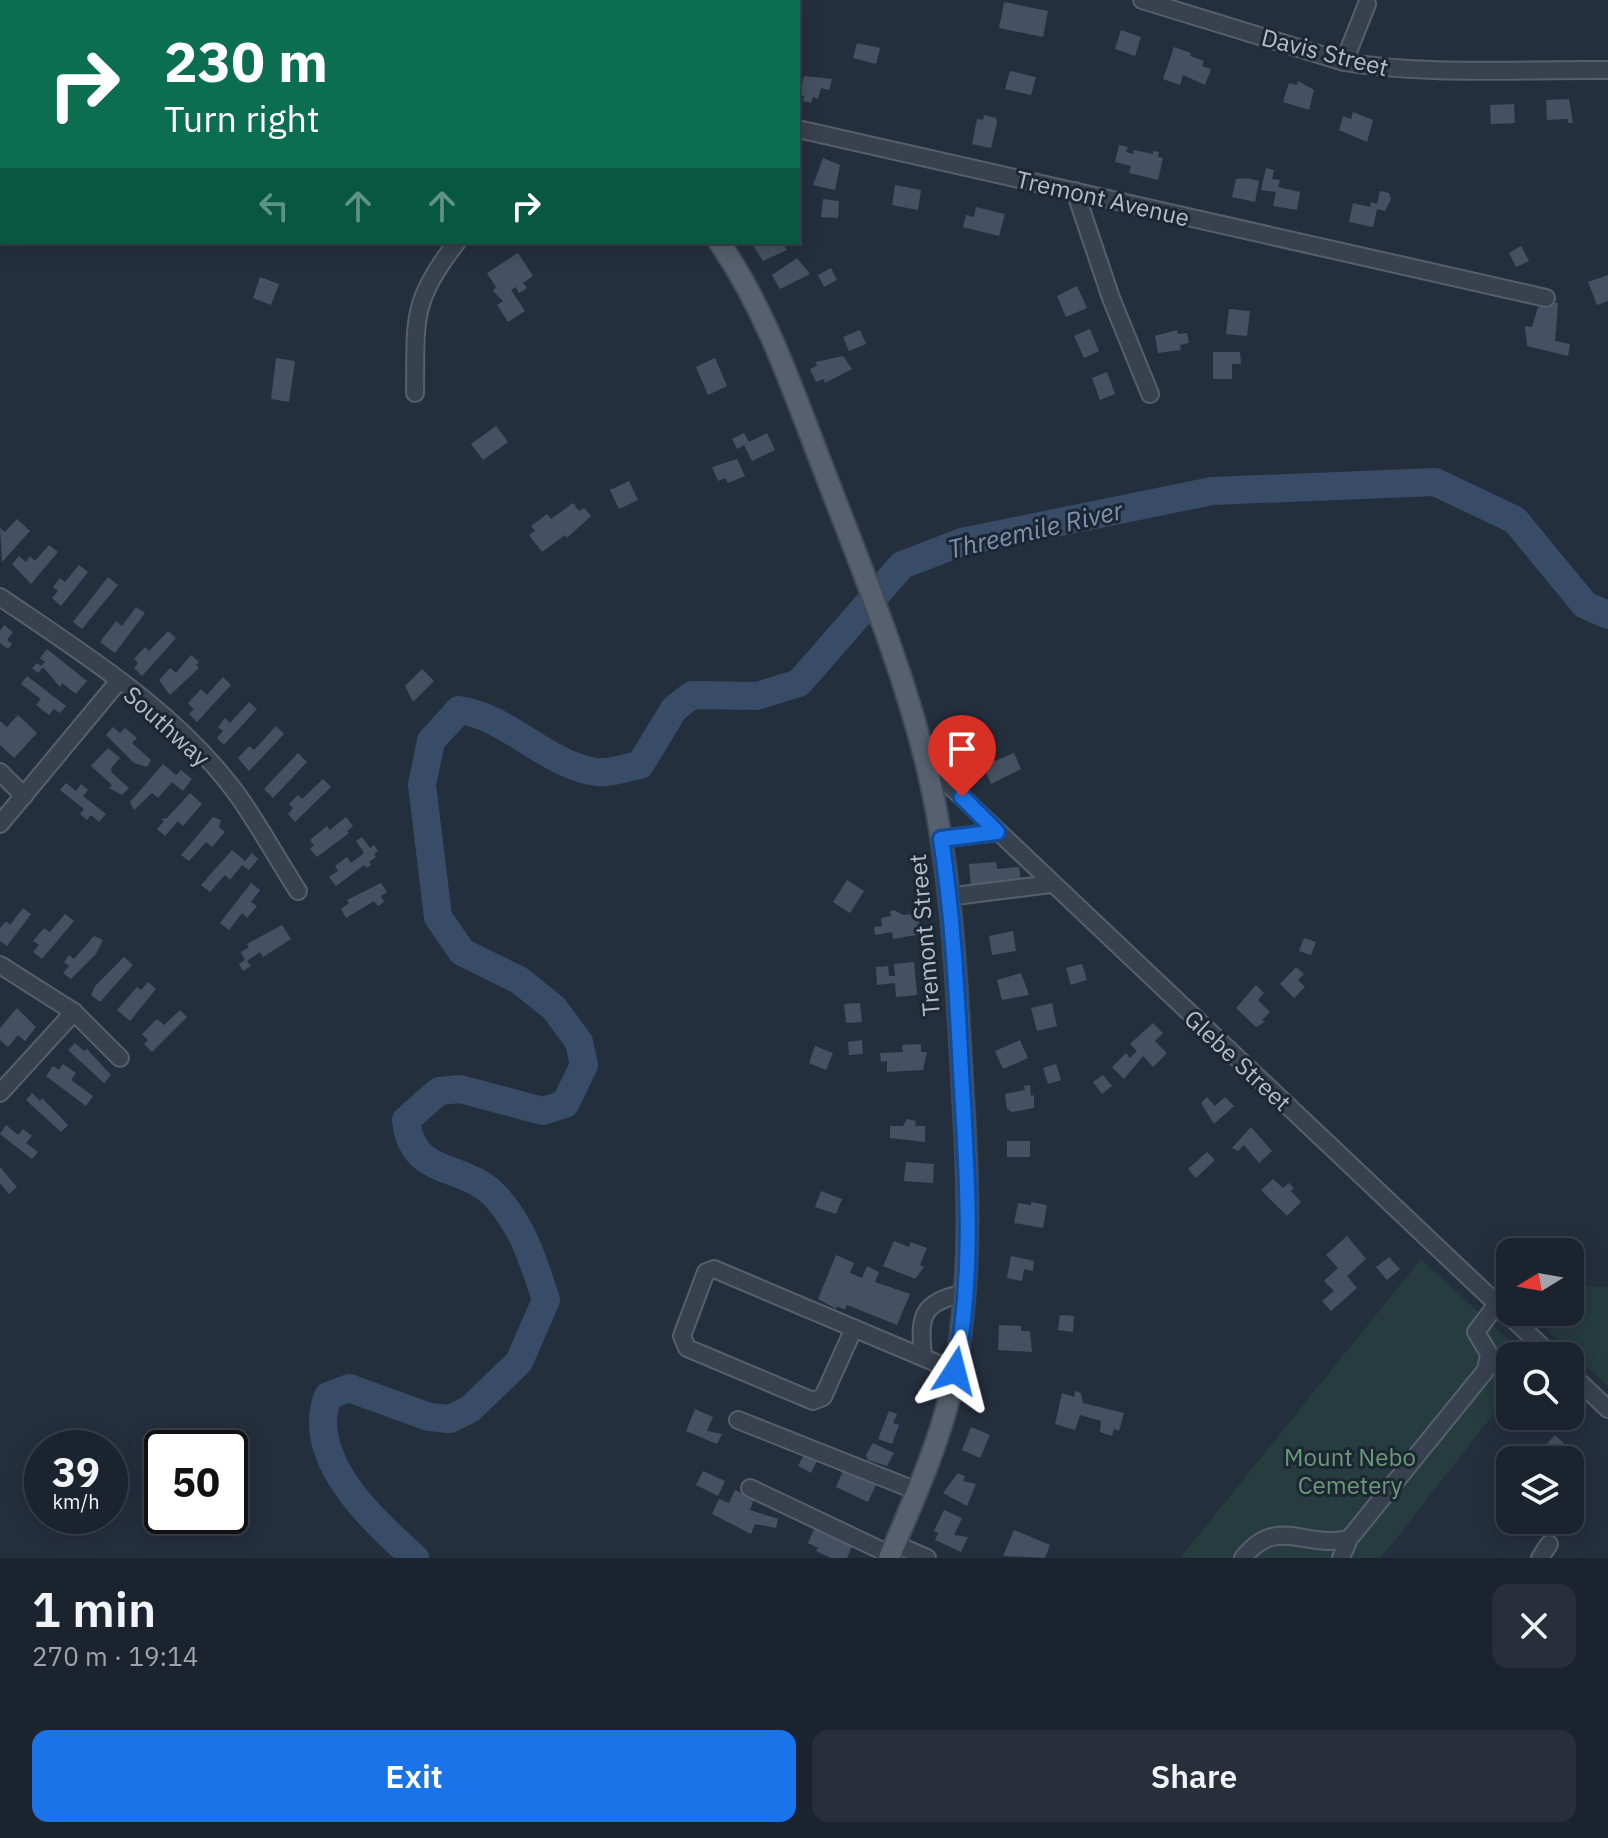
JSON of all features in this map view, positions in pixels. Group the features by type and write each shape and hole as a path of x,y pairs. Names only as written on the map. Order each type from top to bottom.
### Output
{"main road":[{"name":"Tremont Street","path":"720,244 768,329 888,642 926,762 941,839 965,1129 964,1293 955,1371 942,1422 892,1552"}],"street":[{"name":"Davis Street","path":"1142,0 1344,62 1421,71 1608,70"},
{"path":"1344,62 1367,4"},
{"name":"Tremont Avenue","path":"800,129 1546,298"},
{"path":"1075,191 1111,298 1150,394"},
{"path":"415,393 415,335 420,301 431,275 455,244"},
{"name":"Southway","path":"0,597 53,631 170,723 238,796 298,891"},
{"path":"0,824 118,682"},
{"name":"Glebe Street","path":"926,762 1051,884 1496,1303"},
{"path":"0,772 24,796"},
{"path":"941,839 997,832"},
{"path":"947,897 1051,884"},
{"path":"0,965 74,1012 120,1058"},
{"path":"0,1093 74,1012"},
{"path":"854,1328 823,1397 813,1401 687,1348 682,1336 706,1272 714,1269 923,1357 955,1371"},
{"path":"923,1357 921,1323 924,1313 942,1298 964,1293"},
{"path":"1341,1558 1349,1539 1486,1370 1489,1354 1476,1332 1496,1305"},
{"name":"Glebe Street","path":"1520,1326 1537,1342"},
{"path":"1584,1386 1608,1409"},
{"path":"738,1420 917,1491"},
{"path":"750,1488 892,1552 927,1558"},
{"path":"1243,1558 1255,1542 1274,1534 1322,1543 1349,1539"}],"green space":[{"name":"Mount Nebo Cemetery","path":"1421,1259 1511,1342 1496,1342 1496,1411 1381,1558 1180,1558"},
{"path":"1584,1286 1608,1287 1608,1386 1584,1364 1584,1342 1560,1342 1543,1326 1584,1326"}],"building":[{"path":"1004,2 1048,11 1043,37 999,28"},
{"path":"1121,30 1141,37 1135,56 1115,49"},
{"path":"857,43 880,48 876,64 853,58"},
{"path":"1174,47 1191,53 1190,56 1204,61 1202,66 1211,69 1205,85 1183,75 1180,85 1163,79"},
{"path":"1010,71 1036,77 1031,95 1005,89"},
{"path":"804,76 832,79 829,90 821,88 818,99 813,97 811,103 803,101 804,96 800,95"},
{"path":"1298,81 1314,90 1309,110 1283,102 1289,83 1297,85"},
{"path":"1569,99 1573,123 1568,123 1568,119 1547,120 1546,100"},
{"path":"1514,104 1515,123 1491,124 1490,105"},
{"path":"1353,112 1373,120 1367,142 1339,130 1343,116 1351,119"},
{"path":"984,115 996,118 991,148 972,144 977,119 983,120"},
{"path":"1119,145 1128,147 1126,152 1133,154 1134,150 1153,154 1153,151 1159,152 1158,157 1163,158 1158,180 1129,173 1131,166 1115,162"},
{"path":"823,158 840,165 835,190 813,185"},
{"path":"1266,168 1274,170 1272,179 1280,180 1278,187 1300,192 1297,210 1273,206 1276,192 1261,190"},
{"path":"1236,179 1259,181 1255,202 1232,197"},
{"path":"895,185 921,190 918,210 892,205"},
{"path":"1380,191 1389,193 1391,199 1385,211 1377,209 1373,227 1349,222 1353,203 1370,207 1371,202 1377,204"},
{"path":"823,199 839,201 838,218 821,217"},
{"path":"976,207 1005,214 999,236 963,227 966,215 974,217"},
{"path":"752,244 788,244 784,246 787,250 763,261"},
{"path":"1521,246 1529,261 1516,267 1509,253"},
{"path":"518,253 533,276 523,283 527,288 519,293 516,287 511,290 525,311 508,322 497,305 503,301 493,291 496,287 487,273"},
{"path":"797,258 810,274 780,289 772,275"},
{"path":"831,268 837,280 824,287 818,275"},
{"path":"1608,275 1608,301 1597,305 1588,282"},
{"path":"260,277 279,284 271,305 253,298"},
{"path":"1077,286 1087,308 1066,317 1057,296"},
{"path":"1549,302 1558,303 1555,341 1570,344 1568,356 1527,346 1525,326 1532,327 1538,307 1548,308"},
{"path":"1229,309 1250,311 1247,336 1226,334"},
{"path":"1090,329 1099,351 1084,358 1074,336"},
{"path":"860,330 866,344 849,351 843,337"},
{"path":"1177,330 1178,334 1187,333 1189,343 1180,345 1181,350 1158,353 1155,336"},
{"path":"1213,352 1240,352 1241,364 1232,364 1232,379 1213,379"},
{"path":"843,356 852,369 825,383 824,379 816,382 810,369 817,366 816,362"},
{"path":"276,358 295,361 289,402 271,399"},
{"path":"715,358 727,386 708,395 696,367"},
{"path":"1107,372 1115,394 1100,400 1092,378"},
{"path":"496,426 508,442 483,460 471,444"},
{"path":"744,433 749,442 767,433 775,450 752,461 744,445 737,449 732,439"},
{"path":"737,459 745,476 728,483 725,478 718,481 712,467"},
{"path":"629,481 638,500 619,509 610,490"},
{"path":"573,503 579,511 584,508 591,516 567,538 565,535 542,552 529,535 535,531 531,526 547,514 551,519"},
{"path":"17,519 30,531 2,562 0,528 5,532"},
{"path":"49,545 58,552 31,584 12,564 19,556 26,562 30,556 35,561"},
{"path":"79,565 88,572 61,606 52,598 58,591 53,587 60,578 65,582"},
{"path":"108,577 118,585 82,629 73,622"},
{"path":"136,607 145,613 115,653 100,642 116,621 122,626"},
{"path":"4,625 13,632 7,640 12,644 8,649 0,643 0,631"},
{"path":"168,631 176,638 142,676 134,668 138,663 134,659 145,647 149,651"},
{"path":"47,649 87,681 76,694 62,683 60,687 43,667 38,673 32,668 37,663 41,666 45,662 40,658"},
{"path":"191,655 199,662 196,665 199,668 170,695 159,680 170,668 176,673"},
{"path":"422,669 434,681 413,702 405,686"},
{"path":"27,676 66,706 60,713 54,709 49,715 36,705 41,699 21,684"},
{"path":"223,677 231,685 197,722 189,714 194,709 188,703 201,689 207,695"},
{"path":"249,702 257,709 224,745 217,738 223,731 218,727 225,718 230,723"},
{"path":"18,715 37,733 14,758 0,745 0,721 7,727"},
{"path":"276,726 284,734 249,771 238,758 249,746 254,750"},
{"path":"113,727 120,733 125,728 137,738 132,743 151,760 147,767 134,763 106,735"},
{"path":"108,748 120,758 111,768 112,773 129,788 122,795 109,788 112,785 91,766"},
{"path":"298,753 307,762 273,798 264,789"},
{"path":"1014,753 1021,769 991,784 983,766"},
{"path":"163,764 176,775 181,770 192,779 183,791 172,782 158,798 152,793 134,810 130,802"},
{"path":"323,779 331,787 295,822 288,814 293,808 289,804 298,795 302,799"},
{"path":"66,783 76,791 81,784 88,790 83,796 106,814 99,822 91,815 87,820 80,814 84,809 60,790"},
{"path":"190,793 202,804 183,826 178,821 165,836 157,829 164,821 161,819 167,818"},
{"path":"213,817 221,820 219,827 225,832 212,847 206,842 189,861 181,855"},
{"path":"346,817 353,826 347,831 349,833 317,857 310,849 314,845 310,840 327,826 330,830"},
{"path":"362,837 370,848 374,845 378,851 374,854 376,857 369,862 371,865 366,868 364,865 336,886 329,877 338,871 335,866 347,857 351,863 364,853 356,841"},
{"path":"232,850 245,861 252,853 258,859 249,870 242,865 230,880 225,875 210,892 201,885"},
{"path":"996,862 997,869 1019,867 1021,882 971,887 969,864"},
{"path":"847,880 864,891 850,913 833,902"},
{"path":"251,883 260,890 251,902 257,906 247,918 242,913 229,930 220,923"},
{"path":"381,883 387,892 381,896 384,902 378,906 374,901 346,918 341,909 349,903 347,900"},
{"path":"23,908 31,914 7,946 0,941 0,928 6,921 10,925"},
{"path":"890,911 903,915 918,913 921,934 893,939 892,932 875,935 874,927 882,926 881,918 891,916"},
{"path":"65,914 74,921 42,959 33,952 39,945 33,941 44,928 50,932"},
{"path":"282,925 291,939 263,957 260,952 247,961 251,966 243,971 239,964 245,960 241,952 249,947 247,944"},
{"path":"1013,931 1016,951 992,955 989,936"},
{"path":"94,936 103,940 96,954 71,979 63,973 69,966 64,962 69,955 74,959"},
{"path":"1304,938 1316,942 1311,955 1299,951"},
{"path":"124,957 133,965 100,1002 91,995 95,986"},
{"path":"914,962 917,995 896,997 895,983 877,985 876,967 888,966 889,976 895,976 894,964"},
{"path":"1082,964 1087,980 1071,985 1066,968"},
{"path":"1296,967 1304,974 1298,980 1305,987 1294,998 1280,984"},
{"path":"1021,973 1029,995 1002,1000 997,980"},
{"path":"148,982 156,989 130,1021 117,1010 137,987 141,990"},
{"path":"1256,985 1264,993 1258,1000 1270,1012 1262,1020 1265,1022 1256,1027 1236,1008"},
{"path":"860,1003 862,1022 846,1023 844,1004"},
{"path":"1052,1003 1057,1026 1037,1031 1031,1008"},
{"path":"17,1008 36,1027 25,1041 18,1035 8,1047 0,1040 0,1028"},
{"path":"180,1010 187,1017 152,1052 144,1044 148,1040 142,1034 157,1019 164,1025"},
{"path":"1153,1023 1163,1033 1155,1041 1167,1053 1153,1067 1143,1056 1124,1079 1112,1067 1126,1053 1130,1058 1137,1051 1130,1044"},
{"path":"862,1040 863,1054 849,1055 848,1042"},
{"path":"1020,1040 1028,1058 1003,1069 995,1051"},
{"path":"75,1043 84,1051 87,1049 111,1075 104,1083 68,1050"},
{"path":"921,1044 921,1052 927,1052 923,1070 887,1072 887,1061 881,1062 880,1053 903,1052 902,1045"},
{"path":"815,1046 833,1053 826,1070 809,1063"},
{"path":"63,1064 76,1073 71,1080 93,1096 86,1106 46,1076 53,1066 59,1070"},
{"path":"1056,1064 1061,1080 1048,1084 1043,1068"},
{"path":"1103,1075 1112,1086 1102,1094 1093,1082"},
{"path":"1030,1085 1034,1108 1012,1112 1007,1109 1005,1094 1025,1090 1024,1086"},
{"path":"32,1093 40,1101 42,1098 68,1125 61,1132 26,1100"},
{"path":"1207,1097 1215,1106 1225,1097 1234,1106 1214,1124 1201,1103"},
{"path":"907,1119 916,1121 915,1126 925,1126 925,1142 890,1138 890,1126 903,1126"},
{"path":"6,1125 18,1135 23,1129 32,1136 26,1143 38,1152 32,1159 0,1134"},
{"path":"1251,1127 1272,1151 1259,1163 1244,1145 1238,1151 1232,1148"},
{"path":"1007,1141 1030,1141 1030,1157 1007,1157"},
{"path":"1207,1152 1215,1160 1196,1178 1188,1169"},
{"path":"906,1162 934,1164 933,1183 904,1181"},
{"path":"0,1167 17,1187 9,1194 0,1183"},
{"path":"1273,1179 1283,1188 1289,1183 1294,1188 1291,1191 1301,1202 1287,1216 1261,1190"},
{"path":"821,1191 842,1199 836,1214 815,1207"},
{"path":"1031,1202 1047,1205 1043,1228 1014,1223 1018,1203 1031,1205"},
{"path":"1347,1236 1366,1259 1347,1276 1357,1288 1331,1311 1322,1301 1334,1291 1324,1281 1338,1268 1326,1255"},
{"path":"894,1241 909,1247 911,1242 927,1248 920,1265 924,1267 915,1279 883,1266"},
{"path":"836,1255 854,1263 850,1273 862,1278 867,1266 879,1272 875,1282 910,1294 897,1325 847,1305 845,1310 837,1306 836,1309 818,1299"},
{"path":"1011,1256 1034,1261 1033,1271 1024,1269 1022,1281 1007,1278"},
{"path":"1389,1257 1400,1269 1387,1280 1376,1267"},
{"path":"1060,1315 1074,1316 1073,1332 1058,1330"},
{"path":"999,1325 1021,1326 1021,1331 1030,1331 1032,1352 998,1350"},
{"path":"1075,1391 1081,1393 1083,1403 1124,1413 1119,1431 1114,1429 1112,1436 1100,1432 1101,1421 1080,1415 1075,1430 1055,1424 1062,1393 1074,1397"},
{"path":"695,1409 713,1417 707,1431 722,1434 717,1444 686,1431"},
{"path":"889,1411 897,1414 893,1423 899,1425 892,1444 878,1439"},
{"path":"971,1427 990,1435 980,1458 962,1450"},
{"path":"1555,1435 1567,1446 1545,1446"},
{"path":"873,1443 894,1453 887,1466 868,1460 866,1455"},
{"path":"805,1453 818,1459 811,1473 798,1466"},
{"path":"703,1471 725,1481 718,1496 696,1485"},
{"path":"843,1471 876,1485 868,1502 836,1487"},
{"path":"958,1473 965,1476 963,1481 976,1484 967,1506 943,1493"},
{"path":"735,1490 754,1499 750,1510 778,1519 776,1528 755,1524 751,1534 712,1514 719,1499 729,1503"},
{"path":"944,1510 962,1518 954,1535 968,1537 961,1552 935,1540 938,1533 934,1531"},
{"path":"814,1529 852,1546 847,1558 831,1558 816,1551 818,1548 808,1543"},
{"path":"1014,1530 1050,1545 1045,1558 1003,1556"}],"waterway":[{"name":"Threemile River","path":"415,1558 363,1507 334,1465 326,1442 323,1419 328,1396 349,1388 429,1417 450,1419 470,1409 519,1362 546,1300 527,1247 507,1210 485,1187 442,1168 418,1152 410,1139 406,1120 439,1091 460,1089 543,1111 565,1104 584,1065 579,1042 554,1008 519,980 462,952 438,917 422,785 431,741 459,710 494,722 578,767 601,772 640,765 674,709 692,695 757,696 799,683 902,565 962,542 1212,491 1435,482 1515,520 1585,605 1608,615"}],"route":[{"path":"955,1371 964,1293 965,1129 956,981 941,839 997,832 962,797"}]}
